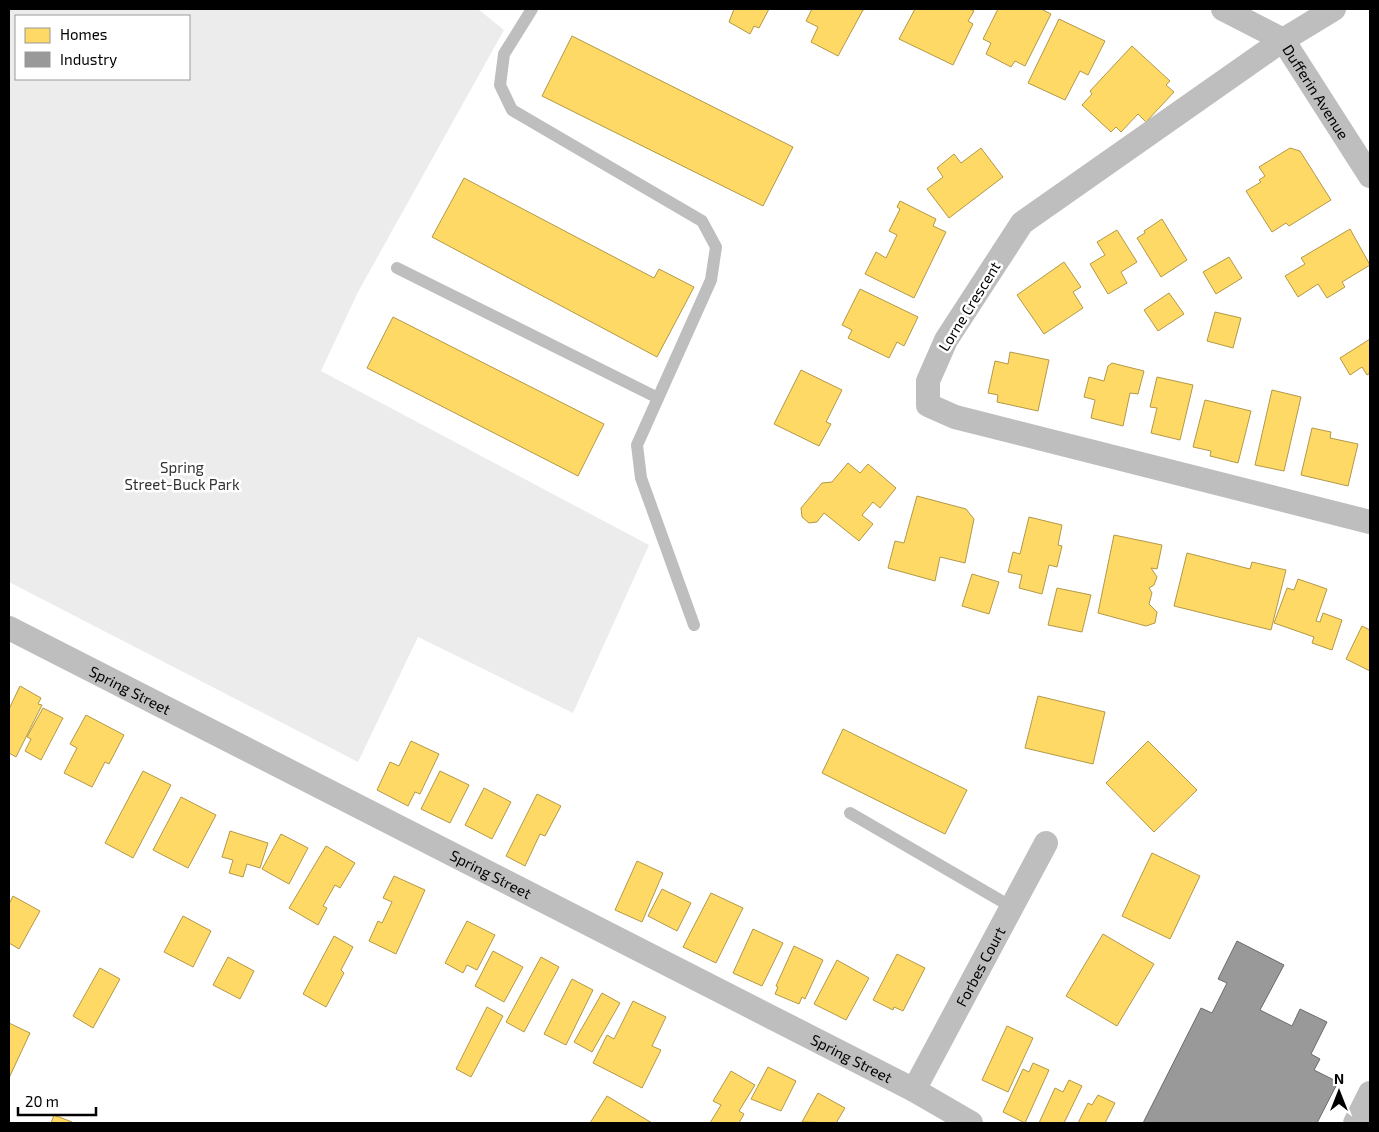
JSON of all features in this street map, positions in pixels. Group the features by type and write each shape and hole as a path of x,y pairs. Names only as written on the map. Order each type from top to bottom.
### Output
{"street":[{"name":"Dufferin Avenue","path":"1223,9 1283,40 1370,176"},
{"name":"Lorne Crescent","path":"1324,11 1022,223 946,340 928,381 928,405 955,417 1370,522"},
{"name":"Spring Street","path":"9,628 914,1090 945,1117 971,1123"},
{"name":"Forbes Court","path":"914,1090 1010,906 1046,843"},
{"path":"1356,1123 1370,1093"}],"lane":[{"path":"532,9 504,54 500,85 512,110 702,222 716,247 711,280 637,445 641,478 694,625"},
{"path":"397,268 658,398"},
{"path":"850,813 1010,906"}],"green space":[{"name":"Spring Street-Buck Park","path":"9,9 478,9 504,30 358,292 321,371 649,545 573,713 418,637 358,762 9,582"}],"building: Homes":[{"path":"734,9 769,9 759,28 754,26 750,34 729,22"},
{"path":"812,9 867,9 863,10 838,56 811,42 818,27 806,21"},
{"path":"915,9 970,9 974,11 968,21 973,24 953,65 899,39"},
{"path":"998,9 1041,9 1051,14 1025,66 1015,61 1011,67 986,54 991,43 983,39"},
{"path":"1059,19 1105,41 1088,75 1080,71 1065,100 1028,83"},
{"path":"572,36 793,147 763,206 542,96"},
{"path":"1132,46 1170,81 1166,85 1174,92 1146,122 1138,114 1121,132 1116,127 1111,132 1082,105 1092,94 1090,91"},
{"path":"981,148 1003,177 949,218 927,189 943,177 937,168 954,154 961,163"},
{"path":"1290,148 1300,151 1331,200 1289,226 1286,223 1272,232 1246,191 1261,182 1259,180 1265,176 1259,167"},
{"path":"464,178 654,278 659,269 694,287 657,357 432,237"},
{"path":"900,201 936,219 933,226 946,232 914,298 865,274 876,252 886,258 897,235 889,231 900,209 897,207"},
{"path":"1162,219 1187,260 1161,277 1137,238"},
{"path":"1350,229 1370,265 1342,282 1345,287 1327,298 1318,284 1298,297 1285,276 1305,264 1301,258"},
{"path":"1117,230 1137,262 1121,272 1127,283 1108,294 1090,264 1105,255 1097,242"},
{"path":"1229,257 1242,278 1216,294 1203,272"},
{"path":"1064,262 1081,287 1073,292 1083,308 1044,334 1017,295"},
{"path":"860,289 918,317 904,346 897,342 889,358 848,338 852,330 842,325"},
{"path":"1169,293 1184,314 1158,331 1144,310"},
{"path":"1215,312 1241,318 1233,348 1207,341"},
{"path":"393,317 604,424 578,476 367,368"},
{"path":"1370,339 1370,373 1367,375 1362,367 1350,375 1340,358"},
{"path":"1010,352 1049,360 1038,411 997,402 998,395 988,393 995,361 1008,364"},
{"path":"1112,363 1144,371 1138,394 1130,393 1123,426 1091,418 1095,400 1084,397 1089,377 1104,381 1108,366"},
{"path":"801,370 842,390 826,422 831,424 819,446 774,424"},
{"path":"1157,377 1193,385 1180,440 1151,433 1157,408 1150,407"},
{"path":"1272,390 1301,397 1284,471 1255,465"},
{"path":"1205,400 1251,411 1238,463 1210,456 1211,451 1193,447"},
{"path":"1312,428 1331,432 1330,438 1358,444 1348,486 1301,475"},
{"path":"848,463 860,473 868,464 896,488 880,508 873,502 862,515 873,524 859,541 824,513 817,522 809,523 802,517 801,508 822,483 832,482"},
{"path":"917,496 966,509 974,519 965,563 940,557 935,581 888,568 895,541 904,543"},
{"path":"1029,517 1062,525 1058,545 1062,546 1057,567 1049,565 1042,594 1019,588 1022,575 1008,572 1013,552 1020,554"},
{"path":"1114,535 1162,545 1157,569 1151,568 1157,577 1154,585 1149,588 1152,593 1149,604 1157,612 1155,623 1146,626 1098,613"},
{"path":"1187,553 1250,569 1252,562 1286,570 1271,630 1174,606"},
{"path":"972,574 999,582 989,614 962,606"},
{"path":"1298,579 1327,589 1316,621 1320,622 1323,613 1342,620 1332,650 1312,643 1314,637 1274,623 1287,588 1294,590"},
{"path":"1057,588 1091,595 1082,632 1048,625"},
{"path":"1362,626 1370,630 1370,671 1346,659"},
{"path":"20,686 41,698 38,704 42,705 16,757 9,753 9,709"},
{"path":"1038,696 1105,712 1093,764 1025,748"},
{"path":"43,708 63,718 41,760 25,751 31,739 27,737"},
{"path":"86,715 124,735 109,764 105,762 92,787 64,773 77,748 70,744"},
{"path":"843,729 967,790 945,834 822,773"},
{"path":"411,741 439,754 420,794 415,792 408,806 377,790 390,762 399,766"},
{"path":"1148,741 1197,790 1154,832 1106,783"},
{"path":"143,771 171,785 133,858 105,843"},
{"path":"440,771 469,785 450,823 421,809"},
{"path":"484,788 511,802 492,839 465,825"},
{"path":"537,794 561,806 545,836 540,834 525,866 506,856"},
{"path":"181,797 216,815 188,868 153,850"},
{"path":"230,831 268,843 260,868 247,864 243,877 229,873 233,860 222,857"},
{"path":"281,834 308,848 289,884 262,869"},
{"path":"326,846 355,863 340,888 335,885 323,906 327,908 318,925 289,908"},
{"path":"1152,853 1200,876 1170,939 1122,916"},
{"path":"637,861 663,873 642,922 615,910"},
{"path":"394,876 425,890 396,954 369,941 378,921 382,923 392,902 383,898"},
{"path":"662,889 691,903 677,931 648,916"},
{"path":"711,893 743,908 716,963 683,947"},
{"path":"13,896 40,911 19,949 9,943 9,904"},
{"path":"183,916 211,931 193,967 164,952"},
{"path":"467,921 495,935 477,970 467,965 463,973 445,963"},
{"path":"753,929 783,943 762,986 733,973"},
{"path":"1103,934 1154,964 1117,1026 1066,996"},
{"path":"334,936 353,947 341,970 344,973 326,1007 303,994"},
{"path":"794,946 823,960 805,999 802,997 799,1004 775,994 778,987 776,986"},
{"path":"493,951 523,967 504,1002 475,986"},
{"path":"897,954 925,968 903,1011 894,1007 893,1010 873,1000"},
{"path":"228,957 254,971 240,999 213,985"},
{"path":"541,957 559,967 524,1032 506,1022"},
{"path":"837,960 869,978 846,1020 814,1004"},
{"path":"100,968 120,979 93,1028 73,1016"},
{"path":"572,979 593,990 566,1045 544,1034"},
{"path":"602,993 620,1003 592,1052 574,1042"},
{"path":"633,1001 666,1017 652,1046 661,1050 642,1088 593,1063 607,1035 614,1039"},
{"path":"487,1007 503,1016 471,1077 456,1069"},
{"path":"9,1023 30,1033 9,1078"},
{"path":"1007,1026 1033,1038 1008,1092 982,1080"},
{"path":"1033,1063 1049,1070 1025,1123 1003,1112 1023,1069 1029,1072"},
{"path":"768,1067 796,1081 781,1111 751,1099"},
{"path":"731,1071 755,1085 739,1111 744,1114 739,1123 710,1123 721,1105 713,1101"},
{"path":"1069,1080 1082,1086 1064,1123 1039,1123 1055,1088 1063,1092"},
{"path":"818,1093 845,1108 836,1123 802,1122"},
{"path":"1098,1095 1115,1103 1105,1123 1078,1123 1088,1103 1092,1105"},
{"path":"607,1096 652,1123 590,1123"},
{"path":"54,1115 72,1122 72,1123 51,1123"}],"building: Industry":[{"path":"1237,941 1284,965 1260,1010 1292,1026 1300,1009 1327,1022 1311,1054 1320,1059 1314,1070 1338,1082 1317,1123 1143,1123 1201,1008 1212,1013 1227,983 1218,979"}]}
